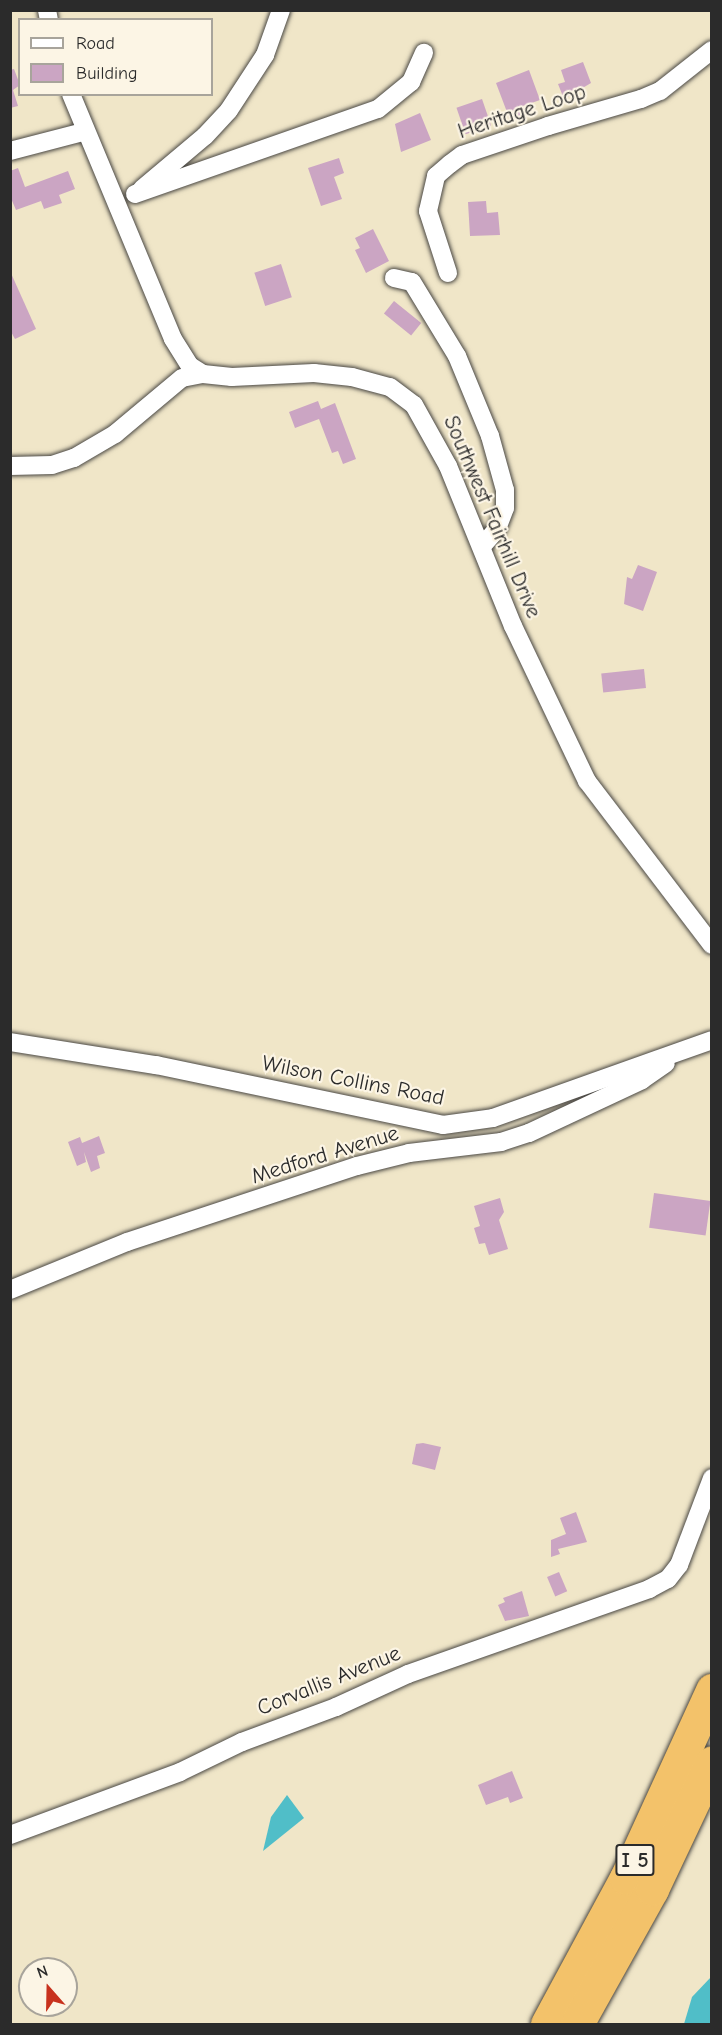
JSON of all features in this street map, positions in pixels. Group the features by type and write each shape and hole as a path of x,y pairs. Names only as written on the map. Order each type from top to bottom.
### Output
{"highway":[{"name":"I 5","path":"547,2025 626,1878 711,1690"},
{"name":"I 5","path":"577,2025 652,1889 711,1762"}],"street":[{"path":"118,210 205,136 228,110 265,55 281,10"},
{"name":"Heritage Loop","path":"448,273 428,211 436,176 450,164 462,155 660,91 711,50"},
{"path":"135,194 378,109 411,82 424,53"},
{"path":"72,96 83,132 180,353 203,374"},
{"path":"10,151 83,132"},
{"path":"394,278 412,282 457,356 490,436 505,490 505,508 497,529 482,546"},
{"name":"Southwest Fairhill Drive","path":"203,374 232,378 314,373 390,387 404,395 425,421 482,546 522,647 587,781 711,945"},
{"path":"10,466 52,465 74,458 115,434 182,378 203,374"},
{"name":"Wilson Collins Road","path":"10,1042 156,1065 443,1125 493,1118 711,1040"},
{"name":"Medford Avenue","path":"10,1290 127,1242 357,1166 417,1152 501,1142 529,1133 642,1080 681,1050"},
{"name":"Corvallis Avenue","path":"10,1835 180,1772 242,1742 336,1707 408,1674 649,1589 668,1578 679,1565 711,1478"}],"water":[{"path":"287,1795 304,1818 263,1851 271,1817"},
{"path":"711,1977 711,2024 684,2024 692,1997"}],"building":[{"path":"583,62 591,83 564,99 558,84 565,82 561,70"},
{"path":"14,69 18,80 18,86 13,90 18,106 10,108 10,70"},
{"path":"529,70 540,100 523,106 526,114 510,120 496,83"},
{"path":"482,99 491,125 466,134 456,108"},
{"path":"420,113 431,140 401,152 395,124"},
{"path":"339,158 344,173 334,177 342,199 321,206 308,168"},
{"path":"18,168 25,187 68,171 75,189 59,195 62,203 44,209 41,201 16,210 10,196 10,171"},
{"path":"486,201 487,213 498,212 500,235 470,236 468,202"},
{"path":"373,229 389,261 366,273 355,250 360,248 355,238"},
{"path":"281,264 292,297 265,306 254,273"},
{"path":"10,271 36,329 15,339 10,330"},
{"path":"394,301 421,323 411,335 384,313"},
{"path":"318,401 321,409 335,403 356,459 343,464 338,451 332,453 319,419 295,428 289,412"},
{"path":"638,565 657,572 643,611 624,604 627,577 632,579"},
{"path":"644,669 646,688 603,692 601,673"},
{"path":"99,1136 105,1153 97,1156 100,1168 91,1172 84,1152 86,1162 77,1166 68,1142 80,1137 82,1143"},
{"path":"654,1193 710,1201 706,1236 649,1228"},
{"path":"500,1198 504,1212 499,1220 508,1249 489,1255 485,1243 479,1244 474,1228 480,1226 474,1206"},
{"path":"423,1443 441,1447 435,1470 412,1464 416,1444"},
{"path":"576,1512 587,1542 558,1549 560,1554 551,1557 551,1540 566,1534 560,1518"},
{"path":"559,1572 567,1591 555,1596 547,1577"},
{"path":"522,1591 529,1616 505,1621 498,1605 505,1602 503,1598"},
{"path":"512,1771 523,1798 510,1803 508,1797 486,1805 478,1785"}]}
